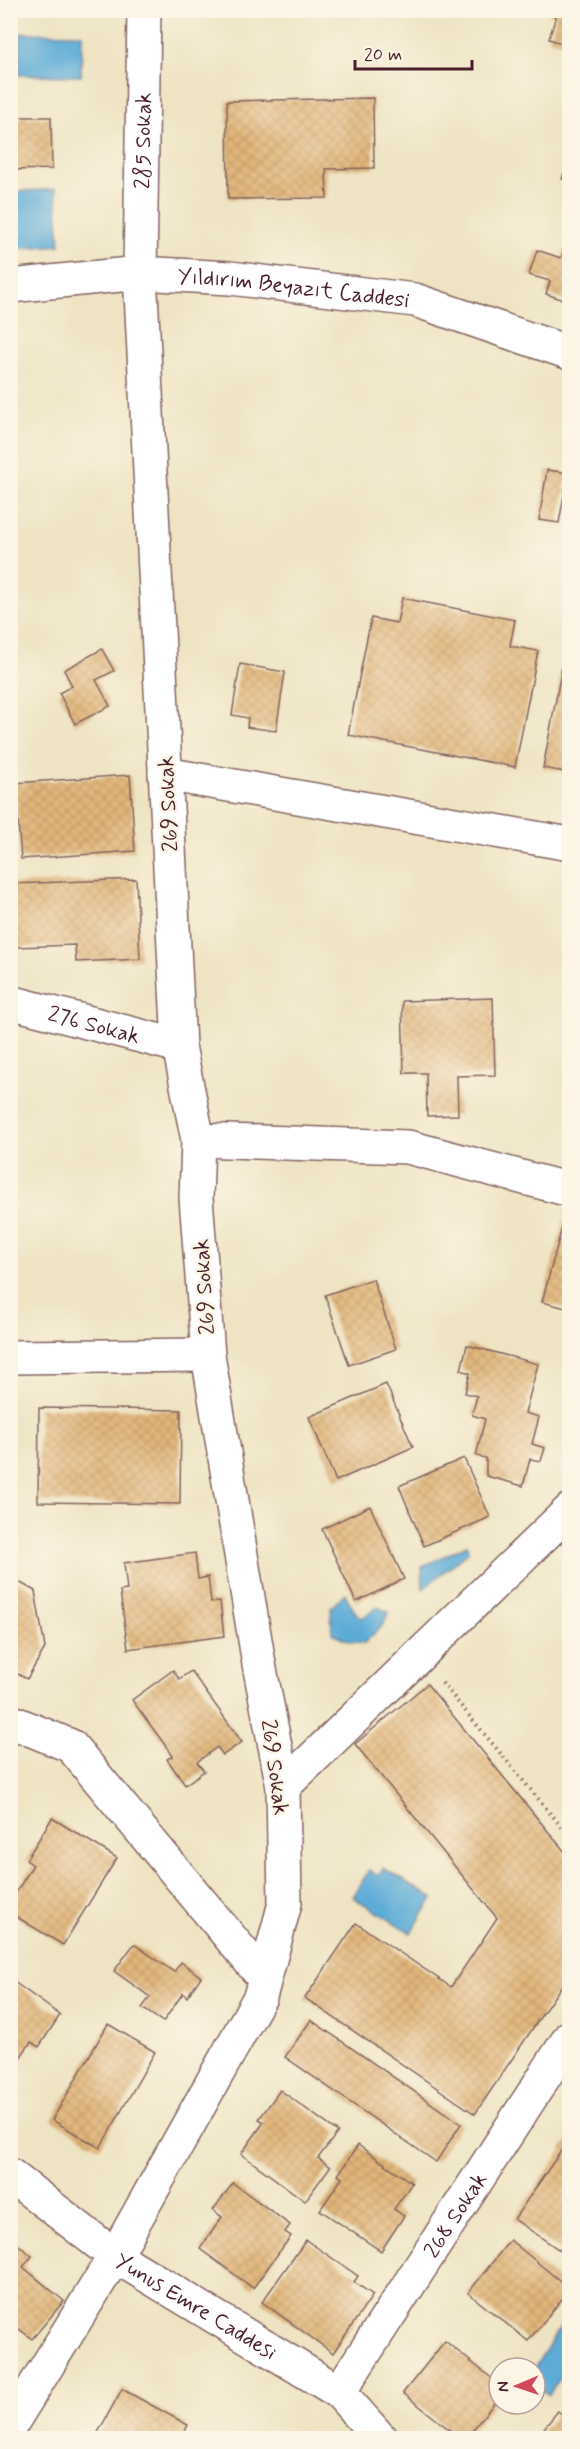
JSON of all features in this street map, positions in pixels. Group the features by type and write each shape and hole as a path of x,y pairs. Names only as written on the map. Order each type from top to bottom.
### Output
{"street":[{"name":"285 Sokak","path":"140,273 144,10"},
{"name":"Yıldırım Beyazıt Caddesi","path":"10,286 140,273 230,278 415,300 570,353"},
{"name":"269 Sokak","path":"10,2426 115,2256 260,1997 285,1903 283,1787 259,1664 208,1355 196,1198 198,1140 179,1046 140,273"},
{"path":"165,774 570,844"},
{"name":"276 Sokak","path":"10,1002 179,1046"},
{"path":"198,1140 408,1147 570,1190"},
{"path":"10,1357 208,1355"},
{"path":"283,1787 570,1510"},
{"path":"10,1721 71,1746 264,1978"},
{"name":"268 Sokak","path":"339,2392 570,2037"},
{"name":"Yunus Emre Caddesi","path":"10,2175 115,2256 339,2392 380,2439"}],"path":[{"path":"420,1655 570,1837"}],"water":[{"path":"21,33 82,34 81,76 19,75"},
{"path":"56,189 60,245 12,249 11,192"},
{"path":"467,1545 468,1552 423,1589 422,1567"},
{"path":"345,1593 353,1609 362,1618 378,1607 389,1612 382,1626 364,1643 349,1641 332,1633 331,1608"},
{"path":"383,1868 433,1898 411,1933 353,1897 369,1870 378,1876"},
{"path":"562,2325 569,2329 569,2365 549,2395 547,2394 547,2356 542,2356"}],"building":[{"path":"540,10 570,10 570,46 549,39 556,16"},
{"path":"373,98 374,168 326,169 327,198 228,199 227,101"},
{"path":"10,117 51,117 52,169 10,170"},
{"path":"570,158 570,182 562,179"},
{"path":"565,248 570,250 570,302 546,294 550,281 529,275 537,250 561,258"},
{"path":"547,470 568,473 559,523 539,520"},
{"path":"402,598 515,620 510,646 538,651 515,767 348,735 371,618 397,623"},
{"path":"102,649 114,671 96,680 110,706 75,724 59,693 72,686 64,670"},
{"path":"565,651 570,652 570,773 543,768"},
{"path":"240,664 285,672 276,731 247,727 248,718 232,715"},
{"path":"130,775 135,851 21,859 15,783"},
{"path":"136,879 140,959 76,962 75,945 15,947 12,884"},
{"path":"493,998 495,1075 457,1076 458,1115 427,1116 426,1073 404,1073 402,1001"},
{"path":"570,1202 570,1309 542,1302"},
{"path":"373,1279 396,1349 349,1365 325,1295"},
{"path":"467,1345 538,1364 525,1413 539,1417 532,1444 545,1448 541,1461 530,1459 523,1486 486,1476 486,1458 476,1456 485,1419 472,1415 477,1396 465,1393 470,1373 461,1370"},
{"path":"386,1384 413,1447 336,1481 309,1417"},
{"path":"39,1408 181,1410 180,1504 38,1502"},
{"path":"464,1458 490,1517 424,1546 399,1486"},
{"path":"370,1506 404,1579 356,1602 322,1529"},
{"path":"195,1553 198,1579 208,1577 211,1602 220,1601 224,1636 128,1649 120,1591 127,1590 124,1563"},
{"path":"10,1577 35,1591 45,1648 27,1679 10,1670"},
{"path":"173,1670 179,1679 191,1671 242,1742 223,1755 217,1747 197,1762 204,1771 185,1785 167,1759 173,1756 132,1700"},
{"path":"427,1684 570,1858 570,1973 475,2114 305,1998 356,1923 451,1987 497,1918 355,1744"},
{"path":"52,1818 117,1858 63,1945 10,1913 10,1902 33,1865 26,1860"},
{"path":"134,1944 174,1972 181,1962 201,1977 187,1997 183,1993 163,2022 142,2008 150,1997 114,1971"},
{"path":"10,1979 60,2015 39,2047 31,2042 10,2072"},
{"path":"311,2020 461,2124 436,2162 285,2057"},
{"path":"108,2024 155,2052 100,2148 52,2120"},
{"path":"280,2090 338,2132 318,2158 330,2167 305,2201 241,2154 264,2122 259,2119"},
{"path":"570,2138 570,2257 514,2219"},
{"path":"358,2145 412,2183 394,2209 404,2216 381,2251 320,2210 342,2178 338,2175"},
{"path":"233,2183 290,2225 285,2232 291,2236 253,2288 200,2249 222,2217 213,2210"},
{"path":"306,2240 358,2276 354,2282 373,2295 333,2353 262,2302"},
{"path":"510,2240 570,2289 528,2341 468,2293"},
{"path":"14,2241 32,2256 23,2267 64,2301 32,2339 10,2322 10,2246"},
{"path":"445,2341 487,2374 487,2412 466,2438 460,2438 403,2393"},
{"path":"122,2389 188,2425 181,2438 95,2438"},
{"path":"558,2411 570,2420 570,2438 536,2438"}]}
